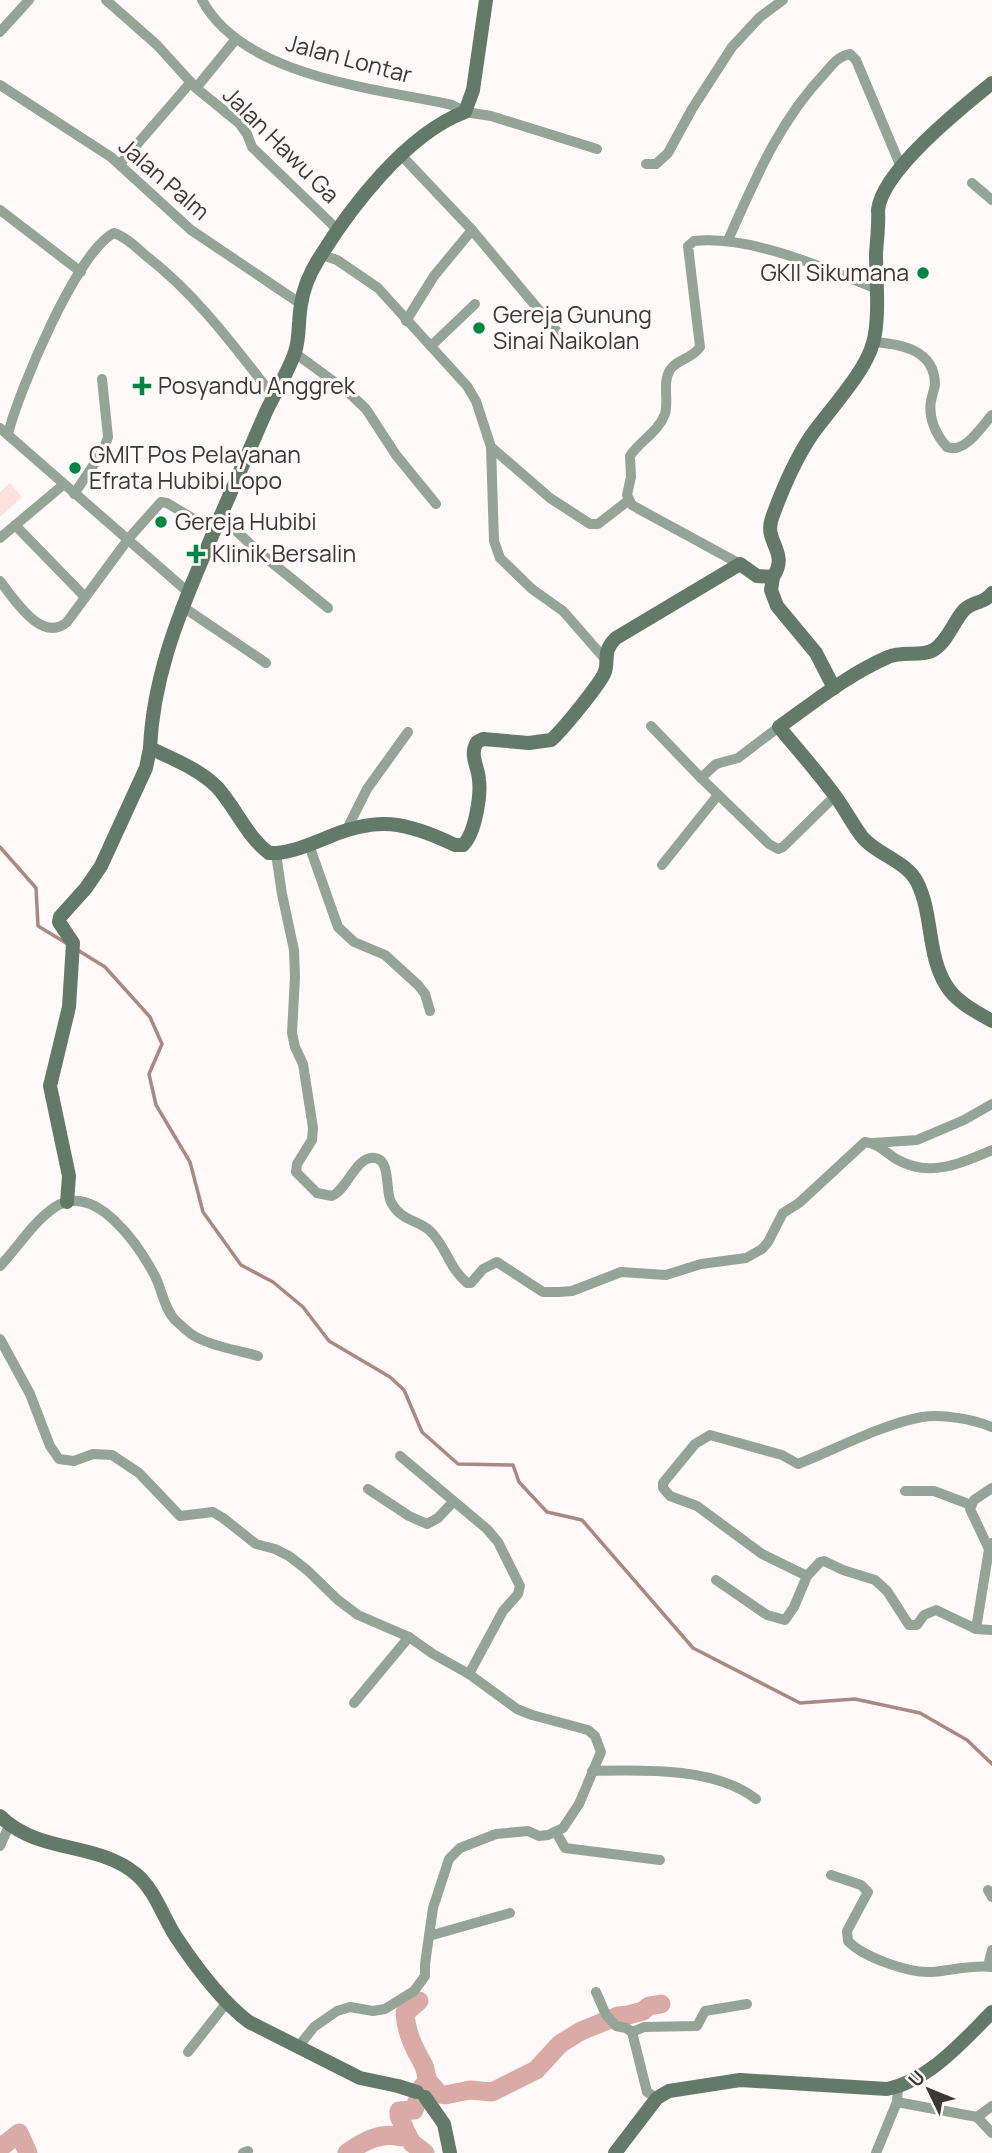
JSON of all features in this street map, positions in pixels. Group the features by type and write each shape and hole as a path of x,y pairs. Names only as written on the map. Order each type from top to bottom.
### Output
{"street":[{"path":"0,32 29,0"},
{"name":"Jalan Hawu Ga","path":"106,0 157,45 193,85 239,123 252,147 338,230"},
{"name":"Jalan Lontar","path":"202,0 215,20 236,39 289,67 344,82 453,104 465,112 491,116 597,149"},
{"path":"67,1202 69,1176 50,1086 72,987 70,962 73,943 61,926 60,917 101,866 146,768 152,715 162,667 188,592 220,516 295,353 301,304 312,271 338,230 388,167 452,117 465,112 473,90 486,0"},
{"path":"646,164 656,164 668,153 692,109 732,47 761,17 783,0"},
{"path":"120,164 236,39"},
{"path":"728,240 778,134 812,86 841,57 849,54 856,60 901,167"},
{"path":"834,688 816,653 777,606 771,590 780,559 770,527 810,438 858,371 873,342 879,202 886,186 944,122 992,83"},
{"name":"Jalan Palm","path":"0,85 89,141 120,164 191,230 301,304"},
{"path":"402,156 472,230 569,346"},
{"path":"972,183 992,200"},
{"path":"0,210 80,272"},
{"path":"406,321 435,276 472,230"},
{"path":"188,592 4,431 36,357 80,272 107,237 114,233 119,234 182,286 273,396"},
{"path":"773,577 757,576 639,509 627,495 631,477 630,456 653,432 664,415 666,384 670,371 679,362 695,354 701,344 688,246 694,241 728,240 810,263 877,289"},
{"path":"322,255 337,260 378,288 467,386 476,401 491,447 494,541 500,558 532,589 569,617 605,659"},
{"path":"431,346 475,304"},
{"path":"873,342 907,346 920,353 932,373 934,385 929,410 931,420 947,447 958,448 966,444 992,415"},
{"path":"295,353 348,392 366,409 396,455 436,504"},
{"path":"74,494 103,451 108,438 102,379"},
{"path":"491,447 550,498 590,524 598,524 629,500"},
{"path":"0,538 63,485"},
{"path":"0,581 35,621 49,629 62,627 129,538 161,502 174,506 214,531"},
{"path":"220,516 260,553 328,608"},
{"path":"15,525 85,597"},
{"path":"150,748 208,779 228,801 259,845 269,853 309,845 347,829 368,824 392,823 455,845 463,845 470,836 479,799 478,774 472,755 477,742 498,738 530,743 551,740 604,674 610,644 616,638 740,564"},
{"path":"701,778 716,764 738,758 834,688 895,654 935,650 964,610 990,598"},
{"path":"183,607 266,663"},
{"path":"651,726 718,795 778,849 835,796"},
{"path":"779,727 835,796 864,839 915,877 923,893 936,960 944,983 974,1011 992,1021"},
{"path":"347,829 367,789 408,732"},
{"path":"662,865 718,795"},
{"path":"309,845 338,927 354,942 385,955 418,985 425,993 430,1011"},
{"path":"276,853 294,950 292,1033 303,1064 313,1128 312,1140 297,1164 296,1172 317,1193 332,1196 341,1191 357,1166 367,1159 380,1161 385,1170 386,1186 393,1205 404,1218 433,1234 456,1273 467,1283 471,1283 489,1264 497,1262 543,1292 559,1292 572,1291 621,1272 666,1275 701,1265 746,1258 762,1249 768,1242 783,1213 799,1203 861,1144 917,1140 964,1120 992,1104"},
{"path":"872,1143 903,1163 928,1169 948,1168 992,1150"},
{"path":"0,1266 46,1214 67,1202 80,1201 93,1205 126,1230 154,1274 173,1318 195,1337 258,1356"},
{"path":"0,1339 30,1394 50,1446 59,1460 74,1461 93,1454 112,1455 139,1474 180,1516 213,1512 256,1544 275,1549 298,1563 358,1615 410,1637 433,1654 469,1674 517,1709 588,1730 595,1736 601,1752 579,1804 563,1828 539,1836 528,1831 496,1834 460,1848 449,1858 433,1908 425,1976 414,1991 385,2010 350,2007 337,2011 314,2027 299,2047"},
{"path":"807,1576 762,1554 697,1506 666,1493 663,1488 665,1479 700,1439 710,1435 724,1438 782,1455 799,1464 904,1422 924,1417 940,1417 992,1427"},
{"path":"400,1456 487,1529 498,1542 520,1586 518,1594 503,1611 469,1674"},
{"path":"976,1629 990,1546 970,1514 971,1505 992,1488"},
{"path":"368,1489 409,1516 427,1524 438,1518 453,1502"},
{"path":"905,1491 933,1491 971,1505"},
{"path":"716,1580 767,1615 785,1620 794,1607 807,1576 824,1561 882,1585 909,1625 917,1625 924,1615 936,1610 976,1629 992,1630"},
{"path":"354,1703 410,1637"},
{"path":"592,1771 639,1770 711,1779 738,1787 756,1799"},
{"path":"0,1846 5,1821 37,1840 109,1858 133,1872 144,1881 176,1937 205,1976 249,2022 360,2078 398,2086 421,2095 444,2124 450,2153"},
{"path":"556,1832 565,1848 660,1860"},
{"path":"831,1875 861,1885 868,1892 846,1937 851,1945 857,1948 897,1966 928,1972 990,1966 992,1950"},
{"path":"429,1937 510,1913"},
{"path":"596,1992 606,2015 616,2026 632,2032 647,2092 657,2098"},
{"path":"188,2052 228,2001"},
{"path":"632,2032 644,2028 697,2026 705,2011 747,2004"},
{"path":"615,2153 657,2098 668,2091 740,2080 887,2089 928,2070 946,2057 992,2012"},
{"path":"876,2153 897,2102 898,2086"},
{"path":"897,2102 976,2117 992,2133"},
{"path":"976,2117 992,2106"}],"shaded area":[{"path":"10,483 22,497 0,517 0,492"}],"waterway":[{"path":"0,847 36,888 38,926 66,943"},
{"path":"76,949 105,967 150,1017 162,1044 149,1074 156,1105 190,1162 203,1212 241,1265 273,1282 303,1307 329,1341 390,1377 404,1390 422,1432 458,1464 513,1465 519,1482 547,1512 582,1520 693,1648 800,1703 855,1699 920,1713 967,1740 992,1764"},
{"path":"419,2001 405,2013 411,2040 428,2081"},
{"path":"347,2153 372,2139 407,2134 399,2111 414,2110 423,2093 422,2087 428,2081 439,2094 470,2090 492,2092 536,2070 560,2044 581,2031 618,2016 661,2004"},
{"path":"0,2148 19,2133 28,2153"},
{"path":"407,2134 412,2143 425,2153"}],"place":[{"name":"GKII Sikumana","path":"923,273"},
{"name":"Gereja Gunung Sinai Naikolan","path":"479,328"},
{"name":"Posyandu Anggrek","path":"142,386"},
{"name":"GMIT Pos Pelayanan Efrata Hubibi Lopo","path":"75,468"},
{"name":"Gereja Hubibi","path":"161,522"},
{"name":"Klinik Bersalin","path":"196,554"}]}
